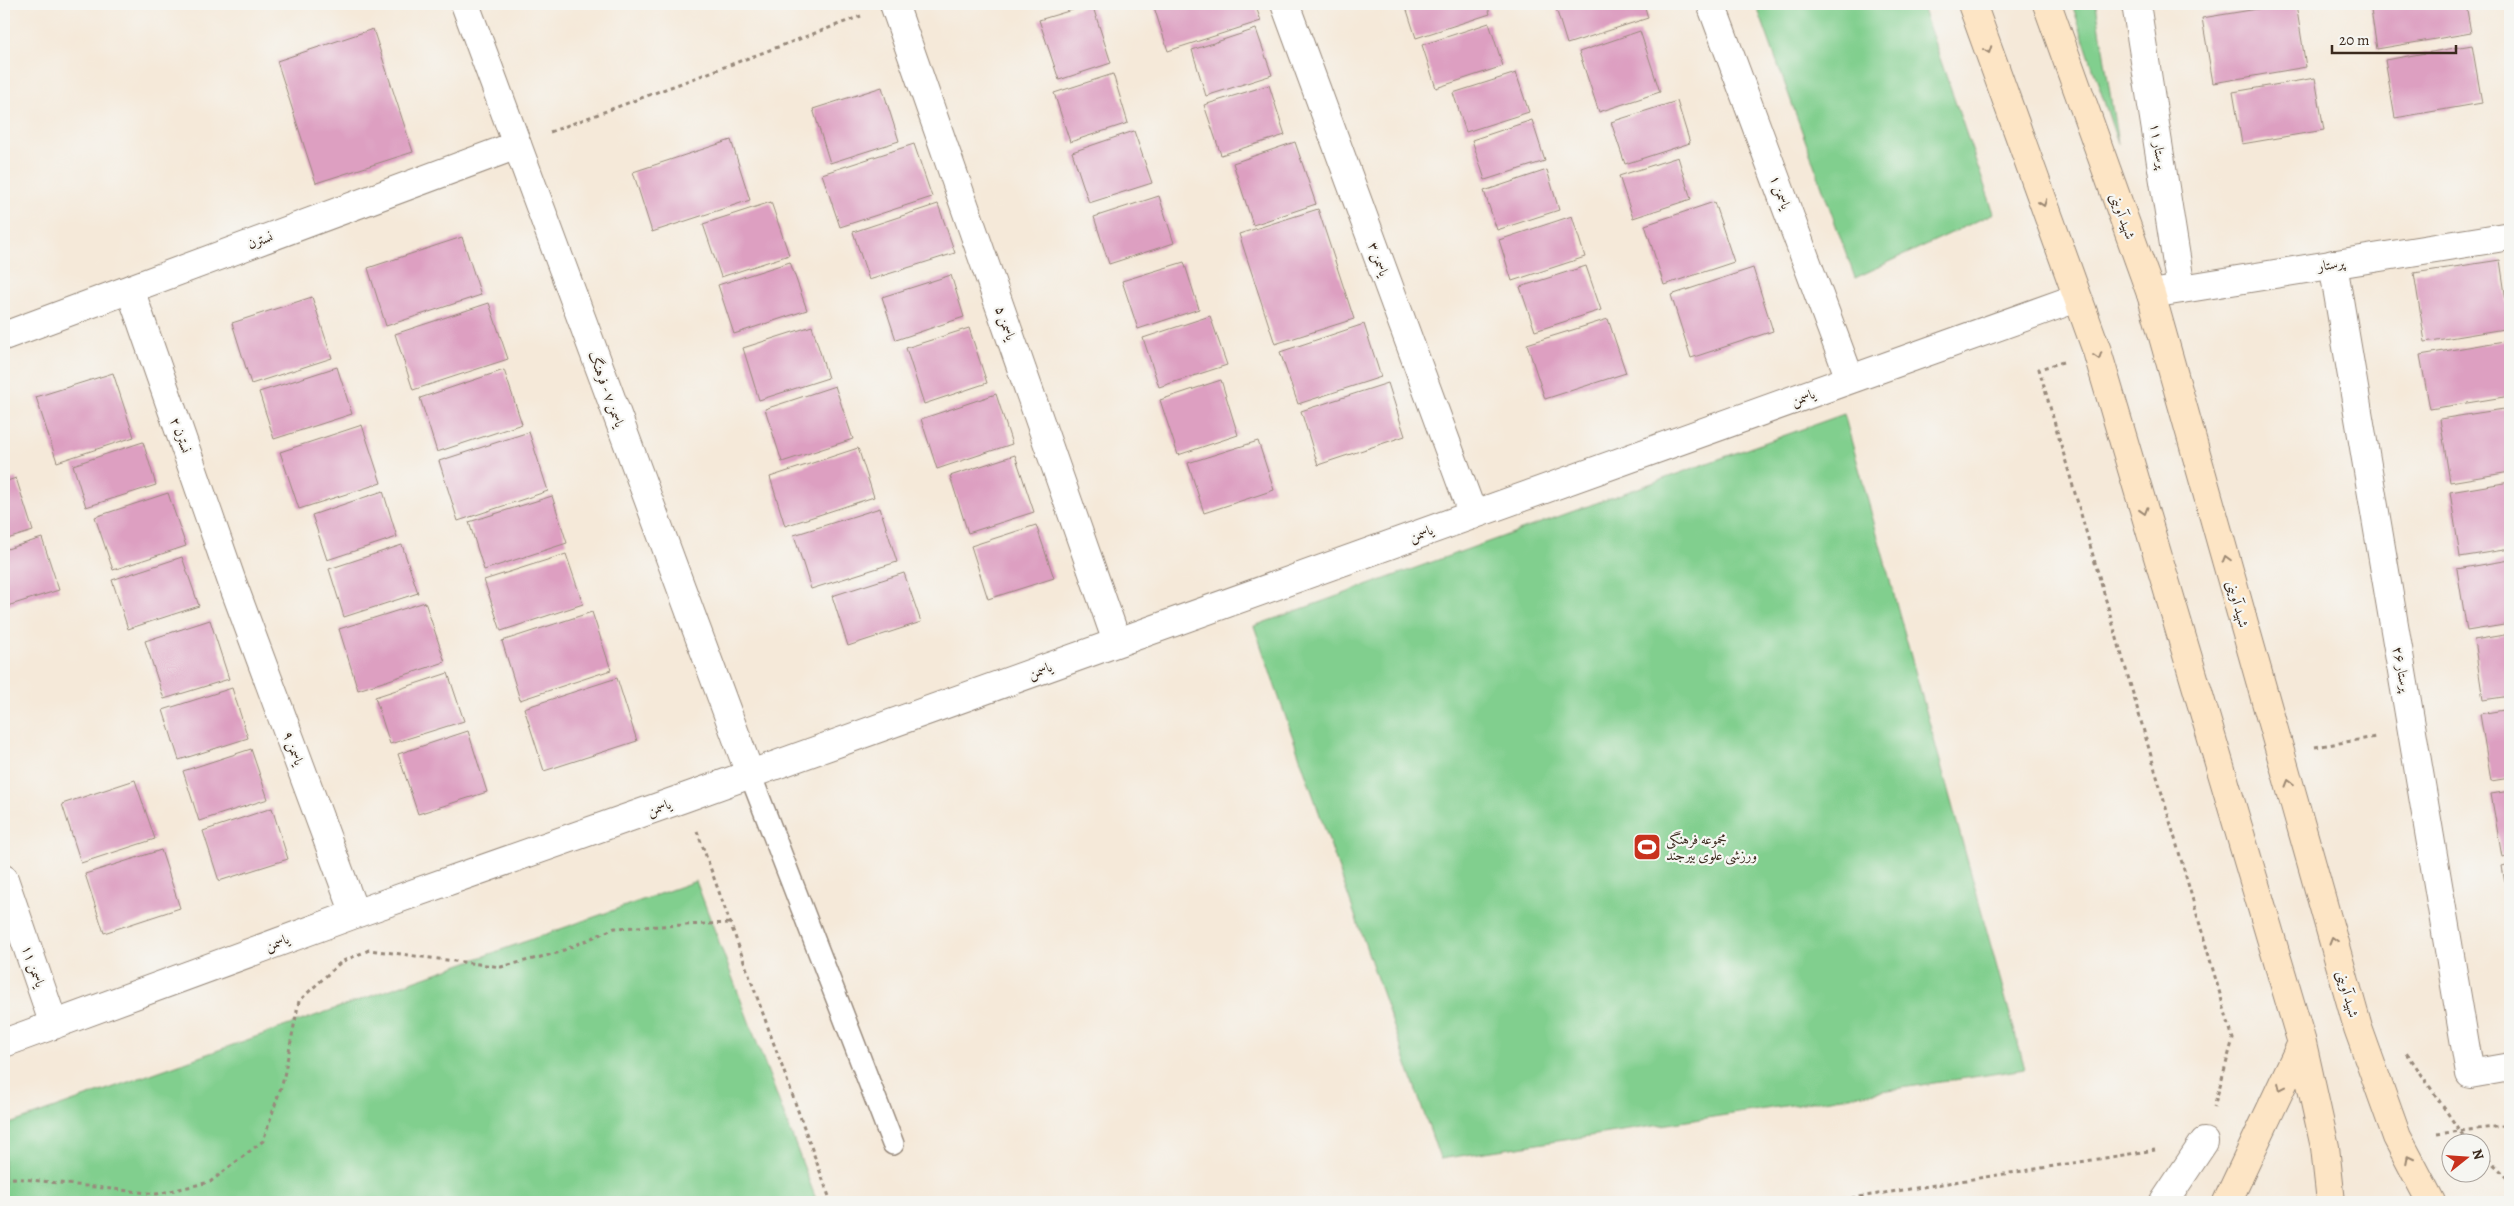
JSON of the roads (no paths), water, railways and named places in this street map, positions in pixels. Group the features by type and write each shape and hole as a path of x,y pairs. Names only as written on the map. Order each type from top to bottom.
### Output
{"main road":[{"path":"1972,4 2097,352 2302,1043 2325,1147 2331,1202"},
{"name":"شهید آوینی","path":"2047,4 2151,294 2358,1028 2397,1137 2431,1202"},
{"path":"2227,1202 2302,1043"}],"street":[{"name":"یاسمن ۷ - فرهنگ","path":"465,4 750,774"},
{"name":"یاسمن ۵","path":"894,4 1117,642"},
{"name":"یاسمن ۳","path":"1284,4 1473,515"},
{"name":"یاسمن ۱","path":"1711,4 1850,379"},
{"name":"پرستار ۱۱","path":"2136,4 2181,288"},
{"name":"نسترن","path":"4,336 517,145"},
{"name":"پرستار","path":"2151,294 2510,236"},
{"name":"پرستار ۲۶","path":"2334,264 2470,1074 2510,1068"},
{"name":"نسترن ۲","path":"130,289 232,582"},
{"name":"یاسمن","path":"4,1042 355,914 684,798 2077,298"},
{"name":"یاسمن ۹","path":"232,582 355,914"},
{"name":"یاسمن ۱۱","path":"4,878 54,1025"},
{"path":"2164,1202 2204,1142"}],"lane":[{"path":"750,774 893,1144"}],"place":[{"name":"مجموعه فرهنگی ورزشی علوی بیرجند","path":"1647,847"}]}
